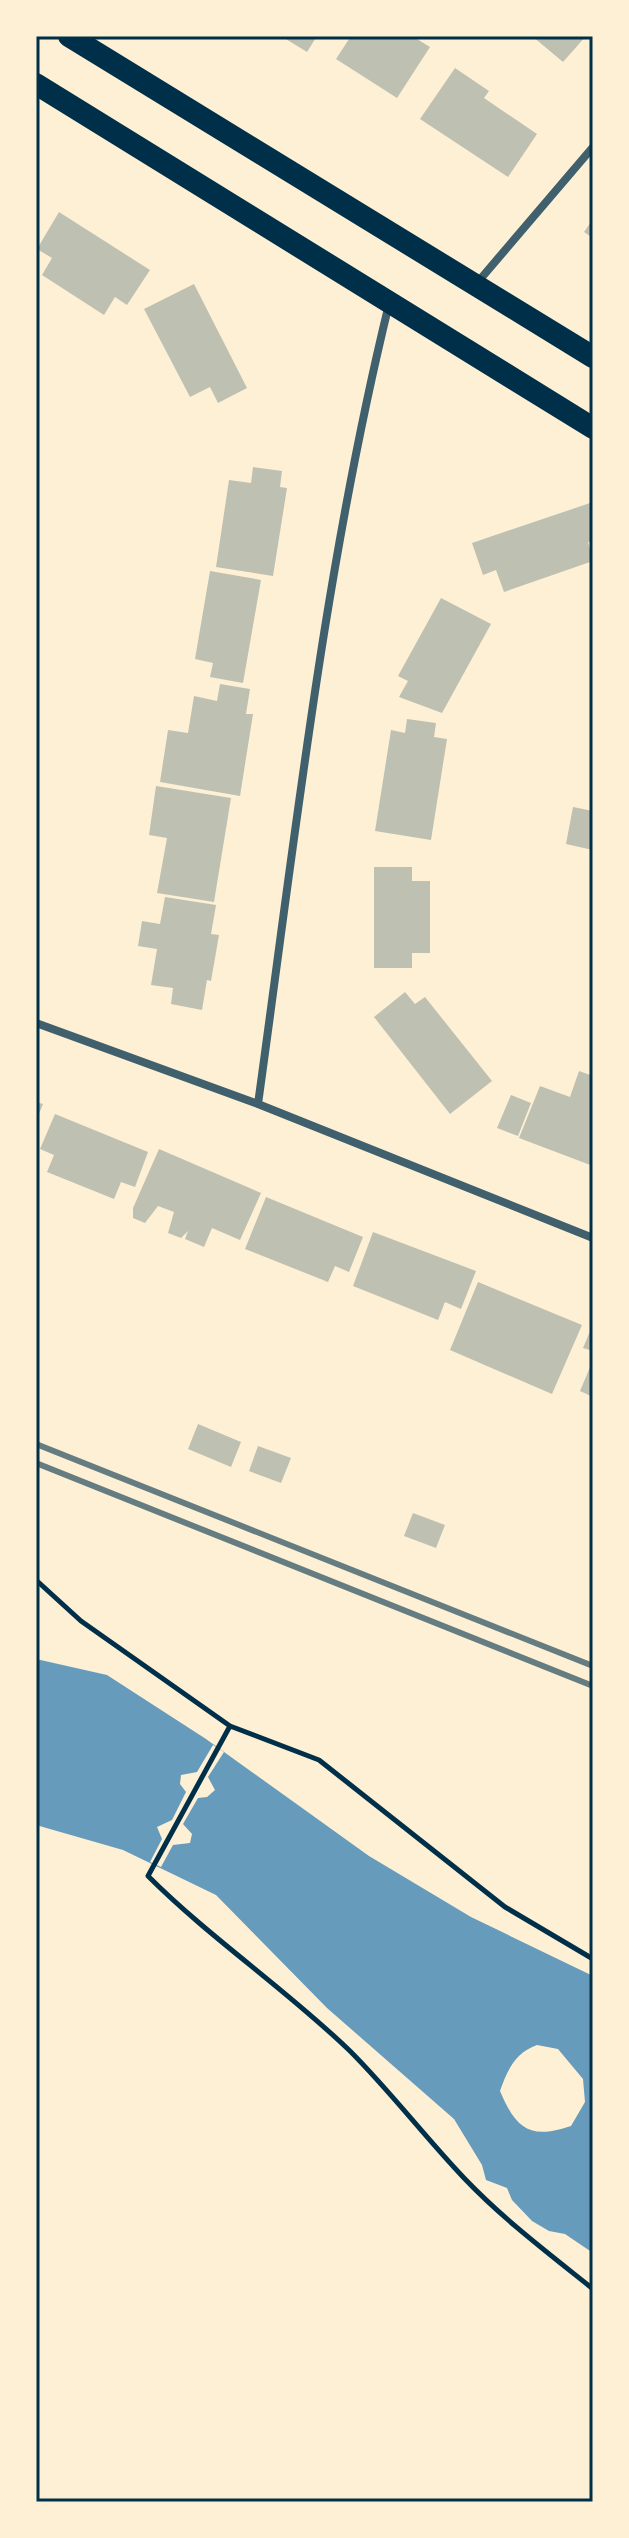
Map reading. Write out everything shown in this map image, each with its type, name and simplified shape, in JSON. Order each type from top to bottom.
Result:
[{"type":"highway","points":[[69,36],[593,357]]},
{"type":"highway","points":[[36,84],[593,428]]},
{"type":"street","points":[[476,285],[593,147]]},
{"type":"street","points":[[258,1104],[304,769],[355,446],[389,304]]},
{"type":"street","points":[[36,1023],[258,1104],[593,1238]]},
{"type":"path","points":[[36,1580],[81,1621],[230,1726],[319,1760],[505,1907],[593,1959]]},
{"type":"path","points":[[230,1726],[148,1876],[187,1915],[232,1948],[350,2051],[465,2179],[524,2234],[593,2289]]},
{"type":"water","points":[[36,1659],[107,1675],[206,1739],[369,1856],[471,1917],[593,1976],[593,2253],[565,2234],[549,2231],[532,2221],[512,2200],[507,2188],[486,2180],[482,2165],[454,2119],[327,2008],[216,1895],[123,1850],[36,1825]],"holes":[[[537,2045],[558,2049],[583,2079],[585,2102],[571,2126],[545,2132],[526,2128],[512,2114],[500,2091],[509,2069],[523,2052]]]},
{"type":"pier","points":[[213,1745],[224,1752],[208,1777],[215,1790],[207,1797],[198,1798],[183,1824],[192,1834],[190,1843],[173,1845],[161,1867],[150,1862],[162,1839],[157,1827],[172,1820],[186,1792],[180,1784],[181,1775],[197,1772]]},
{"type":"building","points":[[281,36],[317,36],[307,52]]},
{"type":"building","points":[[351,36],[412,36],[430,47],[397,98],[336,59]]},
{"type":"building","points":[[532,36],[586,36],[563,62]]},
{"type":"building","points":[[455,68],[489,91],[484,98],[537,134],[508,177],[420,119]]},
{"type":"building","points":[[59,212],[150,270],[127,305],[115,297],[104,315],[42,275],[52,258],[37,249]]},
{"type":"building","points":[[593,219],[593,238],[584,232]]},
{"type":"building","points":[[194,284],[247,388],[218,403],[210,387],[190,397],[144,309]]},
{"type":"building","points":[[253,467],[282,471],[280,487],[287,488],[273,576],[216,567],[229,480],[251,483]]},
{"type":"building","points":[[593,502],[593,541],[588,542],[593,561],[504,592],[496,570],[483,575],[472,543]]},
{"type":"building","points":[[210,571],[261,580],[243,683],[210,677],[213,663],[195,659]]},
{"type":"building","points":[[441,598],[491,624],[442,713],[399,697],[408,681],[398,676]]},
{"type":"building","points":[[220,684],[250,689],[246,714],[253,714],[240,796],[160,782],[168,730],[188,733],[194,696],[217,701]]},
{"type":"building","points":[[407,719],[436,723],[434,737],[447,739],[431,840],[375,831],[391,730],[405,733]]},
{"type":"building","points":[[156,786],[231,798],[214,902],[157,893],[167,838],[149,835]]},
{"type":"building","points":[[573,807],[593,811],[593,850],[566,844]]},
{"type":"building","points":[[374,867],[412,867],[412,881],[430,881],[430,953],[412,953],[412,968],[374,968]]},
{"type":"building","points":[[165,897],[216,905],[211,934],[219,935],[202,1010],[171,1004],[173,988],[151,985],[157,949],[138,946],[142,921],[160,924]]},
{"type":"building","points":[[405,992],[415,1004],[425,997],[492,1081],[450,1114],[374,1017]]},
{"type":"building","points":[[579,1071],[593,1076],[593,1166],[519,1138],[540,1086],[570,1097]]},
{"type":"building","points":[[511,1095],[531,1103],[518,1136],[497,1128]]},
{"type":"building","points":[[36,1102],[43,1104],[36,1121]]},
{"type":"building","points":[[55,1114],[148,1152],[135,1187],[121,1182],[114,1199],[47,1172],[54,1155],[40,1149]]},
{"type":"building","points":[[159,1149],[261,1193],[240,1240],[212,1228],[204,1247],[185,1239],[188,1231],[181,1238],[168,1233],[174,1212],[158,1206],[145,1223],[133,1218],[133,1208]]},
{"type":"building","points":[[266,1197],[363,1237],[349,1272],[335,1266],[328,1282],[245,1249]]},
{"type":"building","points":[[373,1232],[476,1271],[461,1309],[445,1302],[438,1320],[353,1286]]},
{"type":"building","points":[[478,1282],[582,1325],[552,1394],[450,1350]]},
{"type":"building","points":[[593,1324],[593,1351],[583,1348]]},
{"type":"building","points":[[593,1360],[593,1397],[580,1391]]},
{"type":"building","points":[[198,1424],[241,1442],[231,1467],[188,1449]]},
{"type":"building","points":[[258,1446],[291,1458],[281,1483],[249,1471]]},
{"type":"building","points":[[413,1513],[445,1525],[436,1548],[404,1536]]},
{"type":"railway","points":[[36,1444],[593,1666]]},
{"type":"railway","points":[[36,1463],[593,1686]]}]
